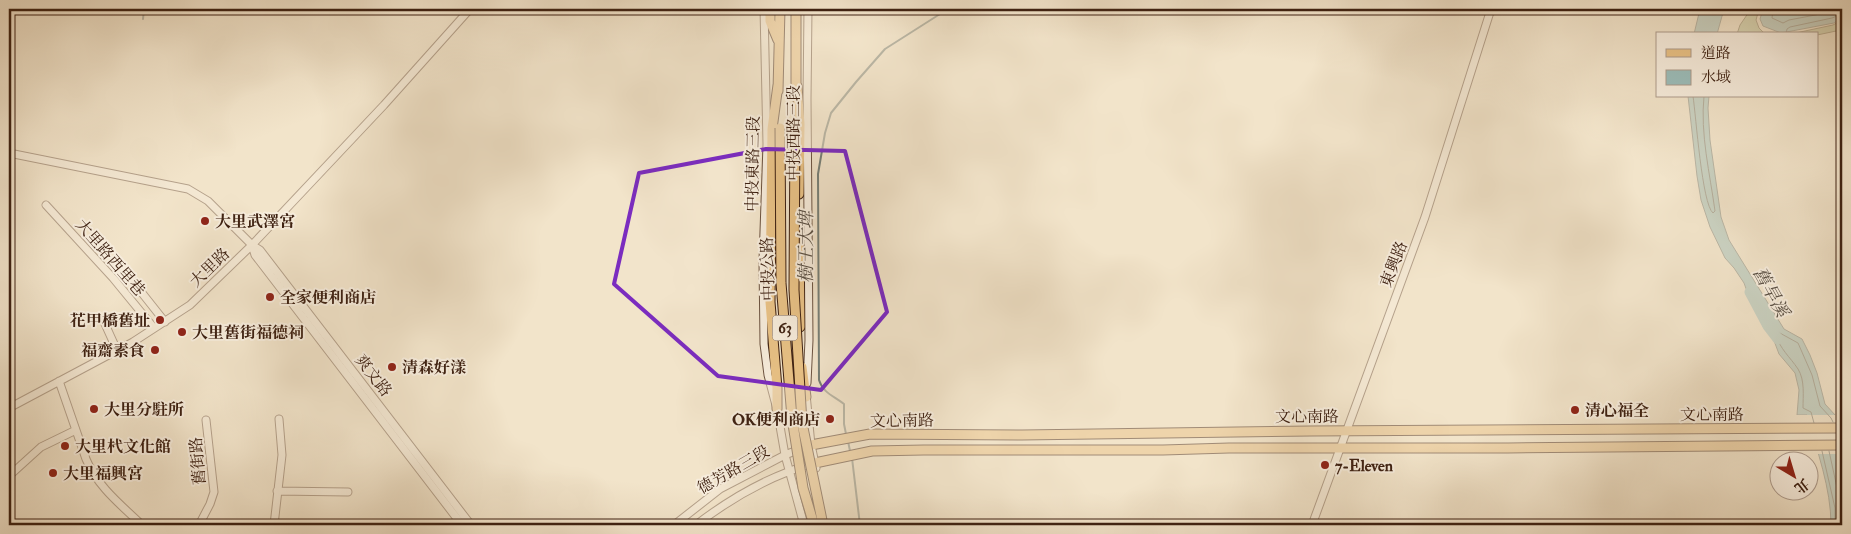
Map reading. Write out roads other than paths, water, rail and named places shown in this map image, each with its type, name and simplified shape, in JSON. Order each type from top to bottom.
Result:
[{"type":"main road","points":[[770,9],[770,21],[780,46]]},
{"type":"main road","name":"中投公路","points":[[780,9],[778,85],[782,293],[792,418],[803,488],[814,525]]},
{"type":"main road","name":"中投公路","points":[[797,9],[794,290],[802,423],[824,525]]},
{"type":"main road","points":[[777,409],[770,302],[772,129],[778,85]]},
{"type":"main road","points":[[797,86],[800,124],[798,237],[801,358],[806,397]]},
{"type":"main road","name":"文心南路","points":[[811,445],[870,434],[1022,435],[1842,428]]},
{"type":"main road","name":"文心南路","points":[[815,463],[872,450],[1842,445]]},
{"type":"street","name":"大里路","points":[[9,408],[113,352],[190,305],[252,245],[384,105],[470,9]]},
{"type":"street","name":"中投東路三段","points":[[764,9],[767,144],[763,261],[764,344],[768,375],[777,409],[785,455],[804,525]]},
{"type":"street","name":"中投西路三段","points":[[808,9],[809,340],[806,397],[811,445],[828,525]]},
{"type":"street","name":"東興路","points":[[1312,525],[1426,217],[1491,9]]},
{"type":"street","name":"爽文路","points":[[9,154],[188,188],[208,201],[266,257],[471,525]]},
{"type":"street","name":"大里路西里巷","points":[[46,205],[113,278],[154,328]]},
{"type":"street","name":"爽文路","points":[[252,245],[255,255],[462,525]]},
{"type":"street","points":[[123,269],[165,322]]},
{"type":"street","points":[[105,324],[114,346],[113,352]]},
{"type":"street","points":[[59,380],[88,463],[96,478],[142,525]]},
{"type":"street","points":[[274,525],[282,455],[279,418]]},
{"type":"street","name":"舊街路","points":[[199,525],[214,492],[206,420]]},
{"type":"street","points":[[9,476],[42,447],[76,430]]},
{"type":"street","name":"德芳路三段","points":[[674,525],[720,489],[785,455],[811,445]]},
{"type":"street","name":"德芳路三段","points":[[696,525],[740,495],[789,471],[815,463]]},
{"type":"street","points":[[277,490],[348,492]]},
{"type":"water","points":[[1700,9],[1724,9],[1718,32],[1694,32]]},
{"type":"water","points":[[1763,9],[1842,9],[1842,18],[1834,23],[1786,32],[1778,32],[1763,26],[1760,19]]},
{"type":"water","name":"舊旱溪","points":[[1688,98],[1709,98],[1710,140],[1721,217],[1729,240],[1784,329],[1802,339],[1817,373],[1825,404],[1836,416],[1842,444],[1842,525],[1831,525],[1826,483],[1807,415],[1797,415],[1799,390],[1795,373],[1779,354],[1764,314],[1748,294],[1744,283],[1725,258],[1710,227],[1701,200]]},
{"type":"waterway","points":[[143,19],[144,9]]},
{"type":"waterway","name":"樹王大埤","points":[[846,434],[844,404],[826,391],[819,380],[818,174],[825,133],[831,113],[885,49],[940,14],[944,9]]},
{"type":"waterway","name":"舊旱溪","points":[[1750,292],[1768,326],[1778,339]]},
{"type":"waterway","name":"樹王大埤","points":[[848,441],[850,451]]},
{"type":"waterway","name":"樹王大埤","points":[[852,458],[860,525]]},
{"type":"place","name":"大里武澤宮","points":[[205,221]]},
{"type":"place","name":"全家便利商店","points":[[270,297]]},
{"type":"place","name":"花甲橋舊址","points":[[160,320]]},
{"type":"place","name":"大里舊街福德祠","points":[[182,332]]},
{"type":"place","name":"福齋素食","points":[[155,350]]},
{"type":"place","name":"清森好漾","points":[[392,367]]},
{"type":"place","name":"大里分駐所","points":[[94,409]]},
{"type":"place","name":"清心福全","points":[[1575,410]]},
{"type":"place","name":"OK便利商店","points":[[830,419]]},
{"type":"place","name":"大里杙文化館","points":[[65,446]]},
{"type":"place","name":"7-Eleven","points":[[1325,465]]},
{"type":"place","name":"大里福興宮","points":[[53,473]]}]
